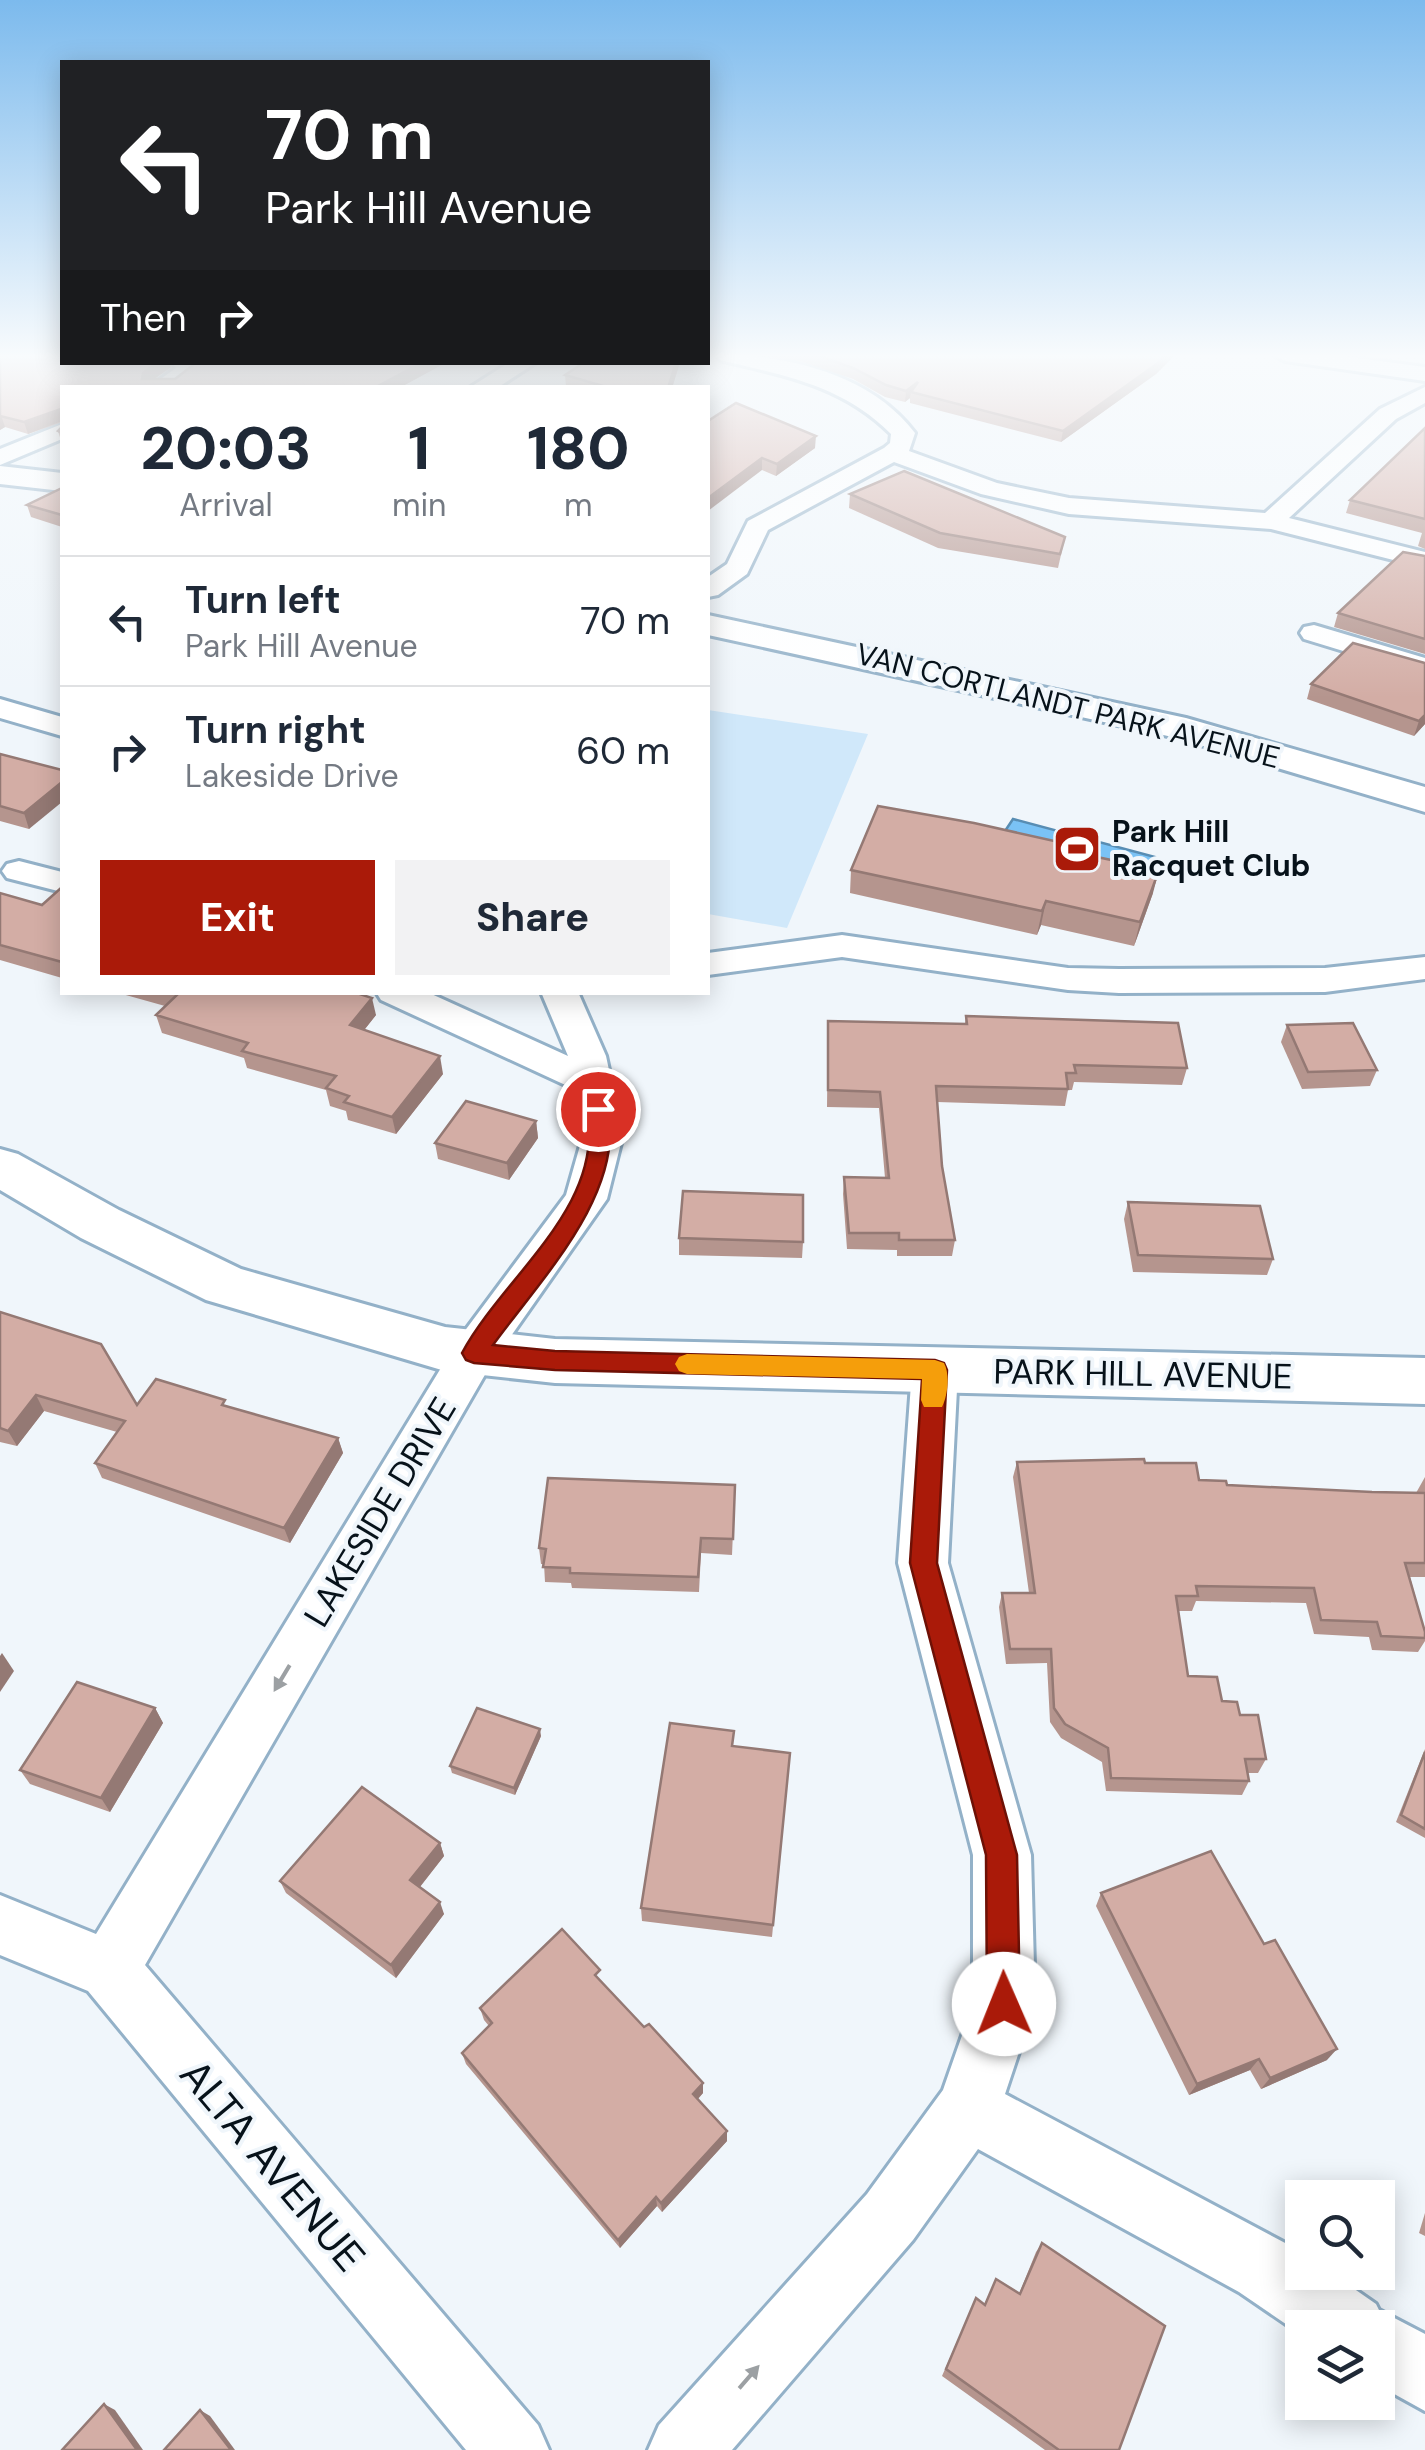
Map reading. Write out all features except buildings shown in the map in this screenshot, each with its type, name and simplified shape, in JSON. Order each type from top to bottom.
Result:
[{"type":"street","points":[[710,588],[738,568],[756,526],[862,469]]},
{"type":"street","points":[[936,469],[990,489],[1068,506],[1271,521],[1425,560]]},
{"type":"street","points":[[1271,521],[1327,469]]},
{"type":"street","points":[[0,475],[60,482]]},
{"type":"street","name":"VAN CORTLANDT PARK AVENUE","points":[[710,625],[1186,729],[1425,800]]},
{"type":"street","points":[[1314,633],[1425,667]]},
{"type":"street","points":[[0,708],[60,726]]},
{"type":"street","points":[[19,871],[60,881]]},
{"type":"street","points":[[710,964],[842,946],[1068,979],[1119,981],[1325,980],[1425,968]]},
{"type":"street","points":[[401,995],[592,1082]]},
{"type":"street","name":"LAKESIDE DRIVE","points":[[109,1970],[474,1353],[586,1199],[603,1136],[587,1056],[560,995]]},
{"type":"street","name":"PARK HILL AVENUE","points":[[0,1168],[100,1224],[225,1285],[445,1349],[555,1361],[1425,1381]]},
{"type":"street","points":[[684,2450],[890,2217],[968,2109],[1004,2004],[1002,1855],[923,1563],[935,1370]]},
{"type":"street","name":"ALTA AVENUE","points":[[0,1925],[109,1970],[513,2450]]},
{"type":"street","points":[[968,2109],[1263,2268],[1325,2310]]},
{"type":"street","points":[[1395,2356],[1425,2376]]},
{"type":"shaded area","points":[[710,710],[868,734],[787,928],[710,914]]},
{"type":"water","name":"Park Hill Racquet Club","points":[[1013,819],[1155,857],[1142,879],[999,840]]},
{"type":"slow traffic","points":[[687,1364],[935,1370],[933,1400]]},
{"type":"place","name":"Park Hill Racquet Club","points":[[1077,849]]},
{"type":"route","points":[[598,1109],[603,1136],[586,1199],[474,1353],[555,1361],[935,1370],[923,1563],[1002,1855],[1004,2004]]}]
